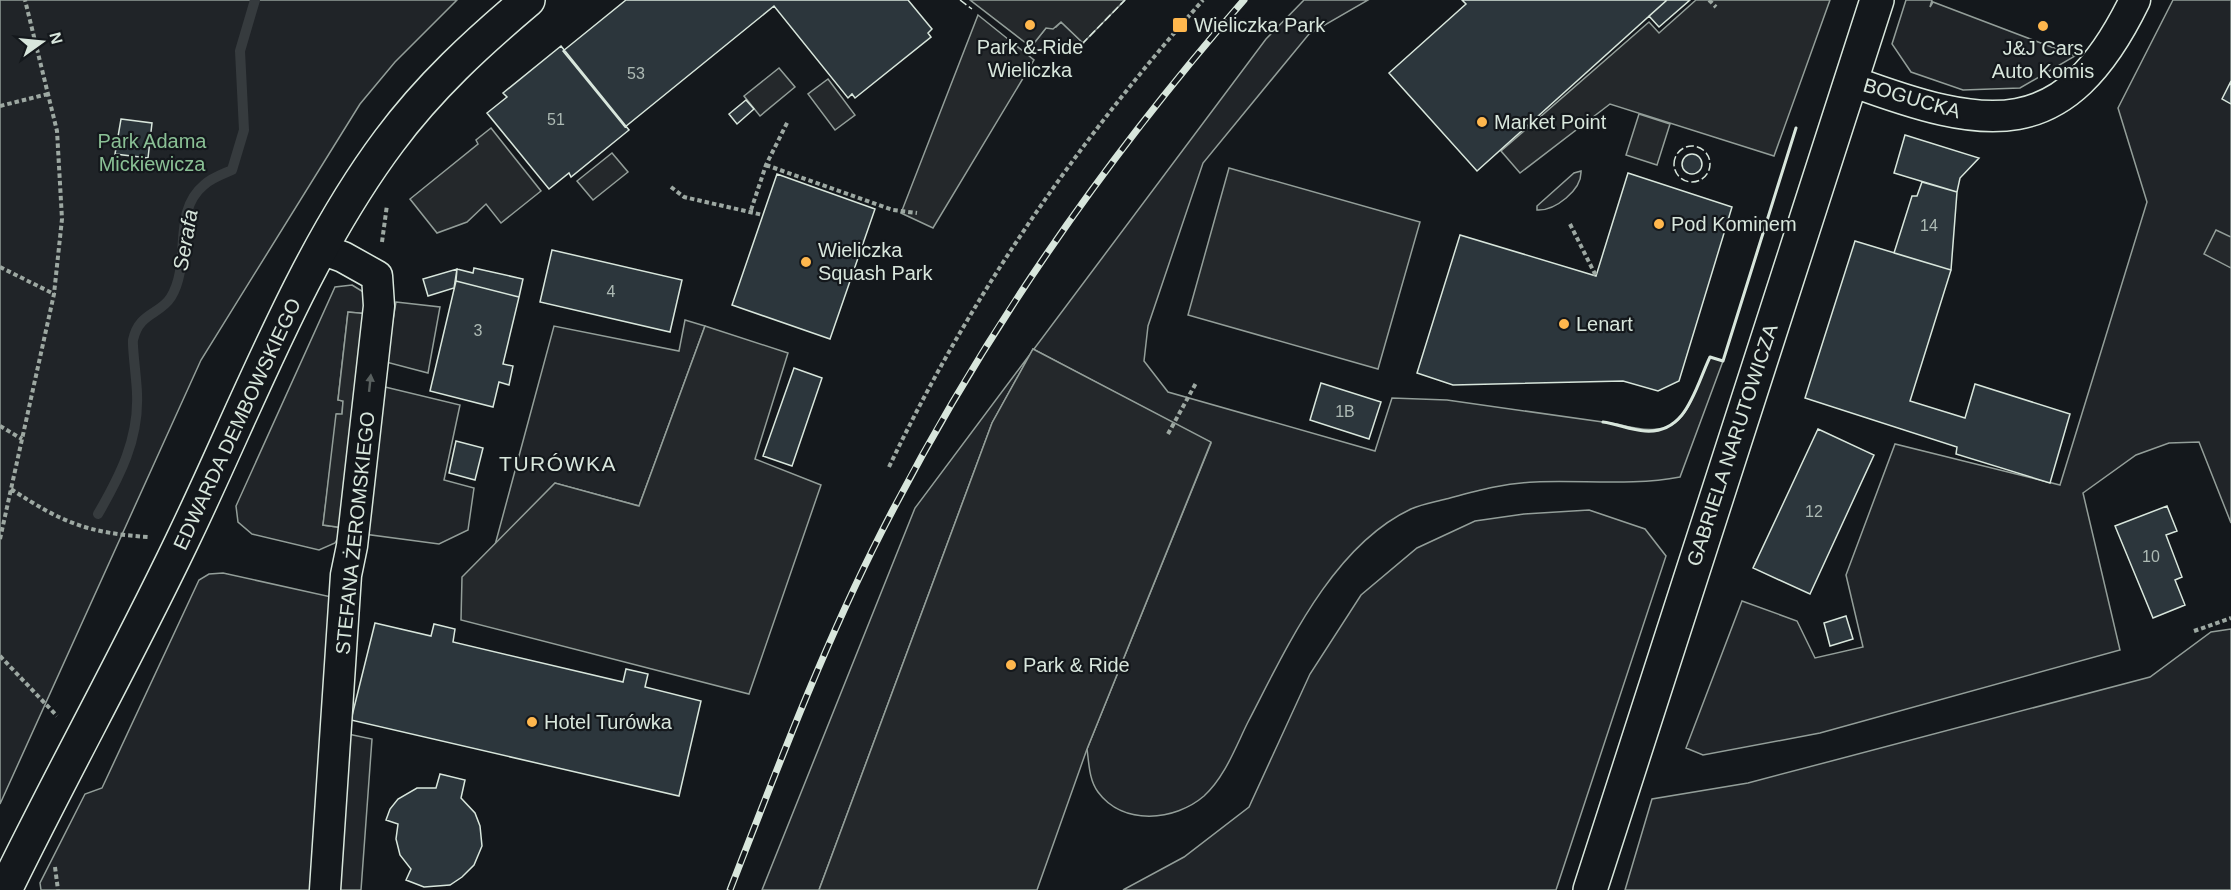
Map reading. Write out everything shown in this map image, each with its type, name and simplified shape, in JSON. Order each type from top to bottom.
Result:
[{"type":"street","name":"EDWARDA DEMBOWSKIEGO","points":[[5,890],[62,774],[174,559],[321,249],[354,193],[395,133],[468,50],[528,0]]},
{"type":"street","name":"GABRIELA NARUTOWICZA","points":[[1590,890],[1877,0]]},
{"type":"street","name":"BOGUCKA","points":[[1851,81],[1896,98],[1951,112],[2018,115],[2047,106],[2084,80],[2103,59],[2135,0]]},
{"type":"street","points":[[321,249],[343,257],[377,276]]},
{"type":"street","name":"STEFANA ŻEROMSKIEGO","points":[[325,890],[346,575],[352,546],[379,306],[377,276]]},
{"type":"path","points":[[0,539],[54,294],[62,219],[57,131],[25,0]]},
{"type":"path","points":[[889,467],[919,405],[966,319],[1046,195],[1121,95],[1203,0]]},
{"type":"path","points":[[1709,0],[1716,8]]},
{"type":"path","points":[[0,106],[48,94]]},
{"type":"path","points":[[751,210],[766,165],[788,121]]},
{"type":"path","points":[[766,165],[893,210],[918,213]]},
{"type":"path","points":[[671,187],[684,197],[764,214]]},
{"type":"path","points":[[377,276],[388,197]]},
{"type":"path","points":[[1570,225],[1596,276]]},
{"type":"path","points":[[0,267],[54,294]]},
{"type":"path","points":[[1168,434],[1196,383]]},
{"type":"path","points":[[0,426],[22,439]]},
{"type":"path","points":[[11,489],[65,522],[96,531],[155,538]]},
{"type":"path","points":[[2194,631],[2231,618]]},
{"type":"path","points":[[0,656],[60,719]]},
{"type":"green space","name":"Park Adama Mickiewicza","points":[[0,0],[457,0],[395,62],[360,104],[201,360],[0,804]]},
{"type":"green space","points":[[1304,0],[1368,0],[1309,34],[1203,163],[1148,326],[1144,361],[1168,392],[1375,451],[1392,398],[1447,400],[1640,429],[1658,429],[1671,425],[1688,407],[1710,357],[1723,361],[1680,477],[1626,482],[1535,482],[1501,486],[1411,509],[1383,526],[1335,573],[1314,602],[1278,663],[1218,780],[1204,796],[1179,811],[1150,816],[1135,815],[1121,810],[1109,803],[1098,792],[1091,777],[1087,749],[1211,443],[1034,349],[1266,39]]},
{"type":"green space","points":[[1906,0],[1932,0],[1930,7],[1933,2],[2075,56],[2020,88],[1963,90],[1911,72],[1892,44]]},
{"type":"green space","points":[[2173,0],[2231,0],[2231,523],[2199,442],[2169,443],[2136,455],[2083,493],[2120,650],[1820,733],[1703,755],[1686,748],[1742,601],[1797,621],[1815,658],[1863,647],[1846,575],[1895,444],[2060,485],[2147,202],[2118,108]]},
{"type":"green space","points":[[1061,22],[1083,43],[1027,52],[1046,28],[1056,27]]},
{"type":"green space","points":[[1581,171],[1577,185],[1566,198],[1552,207],[1537,210],[1537,206],[1574,173]]},
{"type":"green space","points":[[352,285],[365,293],[369,314],[348,312],[338,400],[343,401],[342,415],[337,414],[323,525],[344,528],[335,543],[319,550],[252,534],[238,522],[236,506],[335,287]]},
{"type":"green space","points":[[396,302],[440,307],[428,373],[386,362]]},
{"type":"green space","points":[[685,320],[705,326],[639,506],[555,483],[495,545],[554,326],[679,351]]},
{"type":"green space","points":[[1030,354],[992,423],[819,890],[762,890],[915,508]]},
{"type":"green space","points":[[381,386],[460,405],[444,480],[474,488],[468,530],[439,544],[364,534]]},
{"type":"green space","points":[[1589,510],[1645,529],[1666,556],[1556,890],[1123,890],[1184,857],[1249,807],[1310,674],[1361,595],[1417,548],[1475,521],[1524,514]]},
{"type":"green space","points":[[223,573],[336,598],[316,890],[41,890],[40,883],[85,794],[102,788],[199,580],[209,574]]},
{"type":"green space","points":[[2231,629],[2231,890],[1625,890],[1652,799],[1748,783],[2150,677],[2211,632]]},
{"type":"green space","points":[[348,734],[372,739],[361,890],[337,890]]},
{"type":"shaded area","name":"Park & Ride Wieliczka","points":[[970,0],[1125,0],[1083,43],[1061,22],[1053,29],[1046,28],[1031,47]]},
{"type":"shaded area","points":[[1696,0],[1830,0],[1774,156],[1610,104],[1520,173],[1501,151],[1649,22],[1659,33]]},
{"type":"shaded area","points":[[978,15],[1034,60],[933,228],[901,213]]},
{"type":"shaded area","points":[[779,68],[795,87],[760,116],[744,96]]},
{"type":"shaded area","points":[[828,79],[855,115],[835,130],[808,94]]},
{"type":"shaded area","points":[[1639,114],[1670,124],[1657,165],[1626,155]]},
{"type":"shaded area","points":[[491,128],[541,191],[501,223],[486,204],[467,222],[437,233],[410,199],[478,144],[476,140]]},
{"type":"shaded area","points":[[612,153],[628,172],[593,200],[577,181]]},
{"type":"shaded area","points":[[1229,168],[1420,222],[1378,369],[1188,315]]},
{"type":"shaded area","points":[[2216,230],[2231,237],[2231,268],[2204,254]]},
{"type":"shaded area","points":[[348,312],[369,314],[344,528],[323,525],[336,414],[342,414],[343,401],[338,400]]},
{"type":"shaded area","points":[[705,326],[788,353],[755,459],[821,485],[749,694],[461,620],[462,577],[555,483],[639,506]]},
{"type":"shaded area","name":"Park & Ride","points":[[1033,349],[1211,442],[1087,749],[1037,890],[819,890],[992,423]]},
{"type":"building","points":[[626,0],[908,0],[932,29],[928,33],[931,37],[855,98],[852,94],[848,98],[774,6],[625,127],[563,51]]},
{"type":"building","name":"Market Point","points":[[1462,0],[1667,0],[1477,171],[1389,73],[1466,4]]},
{"type":"building","points":[[1667,0],[1690,0],[1659,27],[1649,16]]},
{"type":"building","points":[[561,46],[629,130],[571,177],[569,173],[549,189],[487,113],[507,97],[503,93]]},
{"type":"building","points":[[2231,81],[2231,104],[2222,99]]},
{"type":"building","points":[[746,100],[754,109],[737,124],[729,114]]},
{"type":"building","points":[[121,119],[152,123],[148,158],[115,154]]},
{"type":"building","points":[[1905,135],[1979,158],[1960,178],[1957,192],[1894,173]]},
{"type":"building","points":[[1688,154],[1696,154],[1702,160],[1702,168],[1696,174],[1688,174],[1682,168],[1682,160]]},
{"type":"building","name":"Lenart","points":[[1628,173],[1732,207],[1679,381],[1658,391],[1623,381],[1453,385],[1417,373],[1460,235],[1596,276]]},
{"type":"building","points":[[777,174],[875,209],[830,339],[732,305]]},
{"type":"building","points":[[1922,182],[1957,192],[1951,270],[1894,253],[1912,196],[1917,196]]},
{"type":"building","points":[[1855,241],[1951,270],[1910,401],[1965,418],[1975,384],[2070,414],[2050,483],[1956,454],[1957,447],[1805,398]]},
{"type":"building","points":[[552,250],[682,280],[670,332],[540,302]]},
{"type":"building","points":[[474,268],[523,279],[519,297],[456,281],[457,269],[473,273]]},
{"type":"building","points":[[457,269],[454,288],[428,296],[423,279]]},
{"type":"building","points":[[456,281],[519,297],[503,364],[513,366],[509,385],[499,382],[493,407],[430,391]]},
{"type":"building","points":[[794,368],[822,378],[792,466],[763,456]]},
{"type":"building","points":[[1321,383],[1381,402],[1369,439],[1310,420]]},
{"type":"building","points":[[1818,429],[1874,455],[1810,594],[1753,568]]},
{"type":"building","points":[[456,441],[483,448],[475,480],[449,473]]},
{"type":"building","points":[[2167,506],[2177,531],[2166,535],[2182,577],[2175,580],[2185,605],[2153,618],[2115,526]]},
{"type":"building","points":[[1846,616],[1853,639],[1830,646],[1824,623]]},
{"type":"building","points":[[375,623],[431,636],[434,624],[455,629],[453,642],[623,682],[626,669],[648,674],[645,687],[701,701],[679,796],[351,720]]},
{"type":"building","points":[[440,774],[465,780],[461,798],[475,813],[480,826],[482,846],[474,865],[462,877],[450,885],[424,887],[406,880],[411,869],[400,855],[396,839],[398,824],[386,820],[390,809],[398,799],[417,788],[436,788]]},
{"type":"waterway","name":"Serafa","points":[[98,514],[121,471],[135,426],[137,394],[133,340],[136,331],[145,319],[166,303],[177,284],[185,223],[194,196],[210,180],[232,170],[244,130],[240,51],[255,0]]},
{"type":"railway","points":[[730,890],[802,709],[860,575],[920,460],[960,390],[1046,254],[1093,189],[1141,124],[1244,0]]},
{"type":"fence","points":[[960,0],[972,9]]},
{"type":"fence","points":[[1027,52],[1083,43],[1125,0]]},
{"type":"fence","points":[[1692,146],[1705,151],[1710,164],[1705,177],[1692,182],[1679,177],[1674,164],[1679,151],[1692,146]]},
{"type":"wall","points":[[1603,422],[1645,431],[1659,430],[1671,425],[1688,407],[1710,357],[1723,361],[1796,128]]},
{"type":"place","name":"Park & Ride Wieliczka","points":[[1030,25]]},
{"type":"place","name":"Wieliczka Park","points":[[1180,25]]},
{"type":"place","name":"J&J Cars Auto Komis","points":[[2043,26]]},
{"type":"place","name":"Market Point","points":[[1482,122]]},
{"type":"place","name":"Pod Kominem","points":[[1659,224]]},
{"type":"place","name":"Wieliczka Squash Park","points":[[806,262]]},
{"type":"place","name":"Lenart","points":[[1564,324]]},
{"type":"place","name":"Park & Ride","points":[[1011,665]]},
{"type":"place","name":"Hotel Turówka","points":[[532,722]]},
{"type":"district","name":"TURÓWKA","points":[[558,463]]}]
